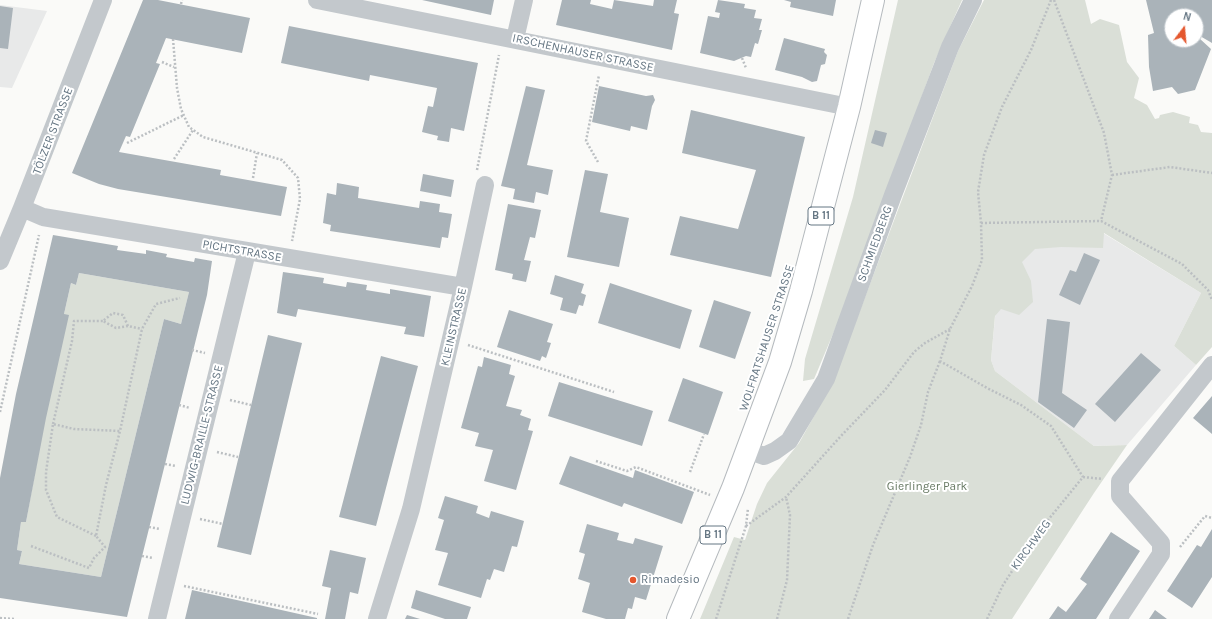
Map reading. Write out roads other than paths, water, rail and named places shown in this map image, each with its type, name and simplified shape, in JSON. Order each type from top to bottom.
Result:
[{"type":"main road","name":"WOLFRATSHAUSER STRASSE","points":[[678,619],[748,450],[780,362],[848,107],[873,0]]},
{"type":"street","name":"TÖLZER STRASSE","points":[[0,260],[7,226],[22,208],[103,0]]},
{"type":"street","name":"IRSCHENHAUSER STRASSE","points":[[317,0],[848,107]]},
{"type":"street","points":[[508,38],[524,0]]},
{"type":"street","name":"SCHMIEDBERG","points":[[748,450],[764,456],[790,441],[826,379],[893,195],[947,55],[973,0]]},
{"type":"street","name":"KLEINSTRASSE","points":[[377,619],[411,509],[463,287],[485,185]]},
{"type":"street","name":"PICHTSTRASSE","points":[[22,208],[43,216],[247,252],[463,287]]},
{"type":"street","name":"LUDWIG-BRAILLE-STRASSE","points":[[157,619],[247,252]]},
{"type":"street","points":[[1118,619],[1161,554],[1161,544],[1120,496],[1120,481],[1212,365]]},
{"type":"place","name":"Rimadesio","points":[[633,580]]},
{"type":"park label","name":"Gierlinger Park","points":[[927,487]]}]
